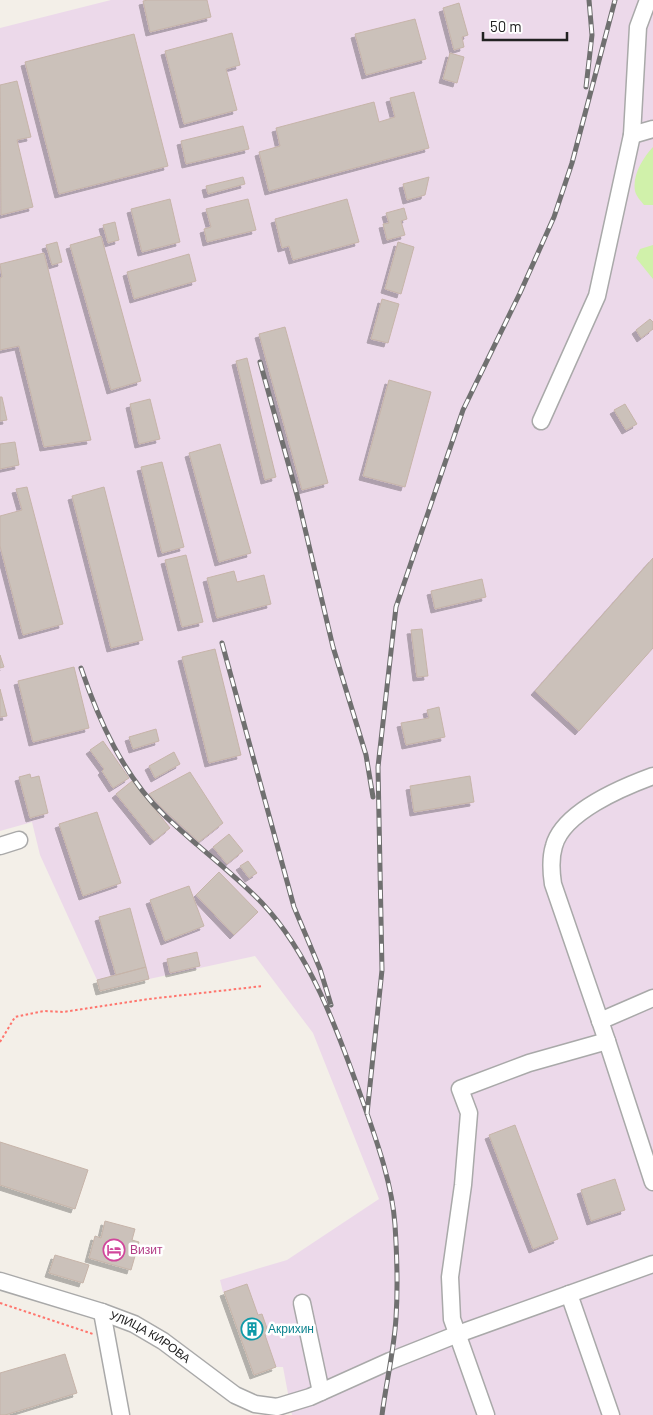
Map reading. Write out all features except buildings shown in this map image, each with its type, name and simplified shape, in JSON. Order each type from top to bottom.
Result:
[{"type":"street","points":[[541,421],[597,296],[632,135],[638,27],[648,0]]},
{"type":"street","points":[[632,135],[653,129]]},
{"type":"street","points":[[653,776],[599,800],[578,814],[561,831],[554,844],[550,866],[553,884],[653,1182]]},
{"type":"street","points":[[0,846],[19,840]]},
{"type":"street","points":[[600,1021],[653,998]]},
{"type":"street","points":[[486,1415],[452,1319],[450,1277],[463,1185],[469,1113],[460,1088],[529,1063],[607,1041]]},
{"type":"street","name":"УЛИЦА КИРОВА","points":[[0,1281],[102,1312],[134,1324],[149,1332],[246,1401],[278,1407],[321,1392],[390,1361],[458,1334],[653,1264]]},
{"type":"street","points":[[569,1294],[610,1415]]},
{"type":"street","points":[[302,1303],[321,1392]]},
{"type":"street","points":[[102,1312],[121,1415]]},
{"type":"path","points":[[0,1042],[15,1017],[44,1011],[63,1012],[149,999],[263,986]]},
{"type":"path","points":[[0,1303],[107,1338]]},
{"type":"shaded area","points":[[111,0],[653,0],[653,1415],[292,1415],[283,1367],[276,1367],[254,1375],[220,1280],[287,1260],[379,1199],[313,1033],[255,956],[100,991],[97,980],[40,855],[32,822],[0,831],[0,28]]},
{"type":"green space","points":[[653,147],[653,205],[644,205],[636,193],[635,179],[642,162]]},
{"type":"green space","points":[[653,245],[653,279],[636,258],[640,249]]},
{"type":"railway","points":[[586,87],[592,35],[589,0]]},
{"type":"railway","points":[[367,1114],[382,970],[378,767],[396,607],[463,410],[520,293],[554,217],[572,163],[615,0]]},
{"type":"railway","points":[[260,362],[297,495],[333,647],[366,755],[373,797]]},
{"type":"railway","points":[[222,643],[294,907],[320,969],[331,1005]]},
{"type":"railway","points":[[81,668],[104,727],[136,783],[164,815],[250,891],[280,924],[310,972],[334,1024],[378,1147],[391,1194],[395,1225],[397,1260],[396,1318],[394,1343],[382,1415]]},
{"type":"place","name":"Визит","points":[[114,1250]]},
{"type":"place","name":"Акрихин","points":[[252,1329]]}]
